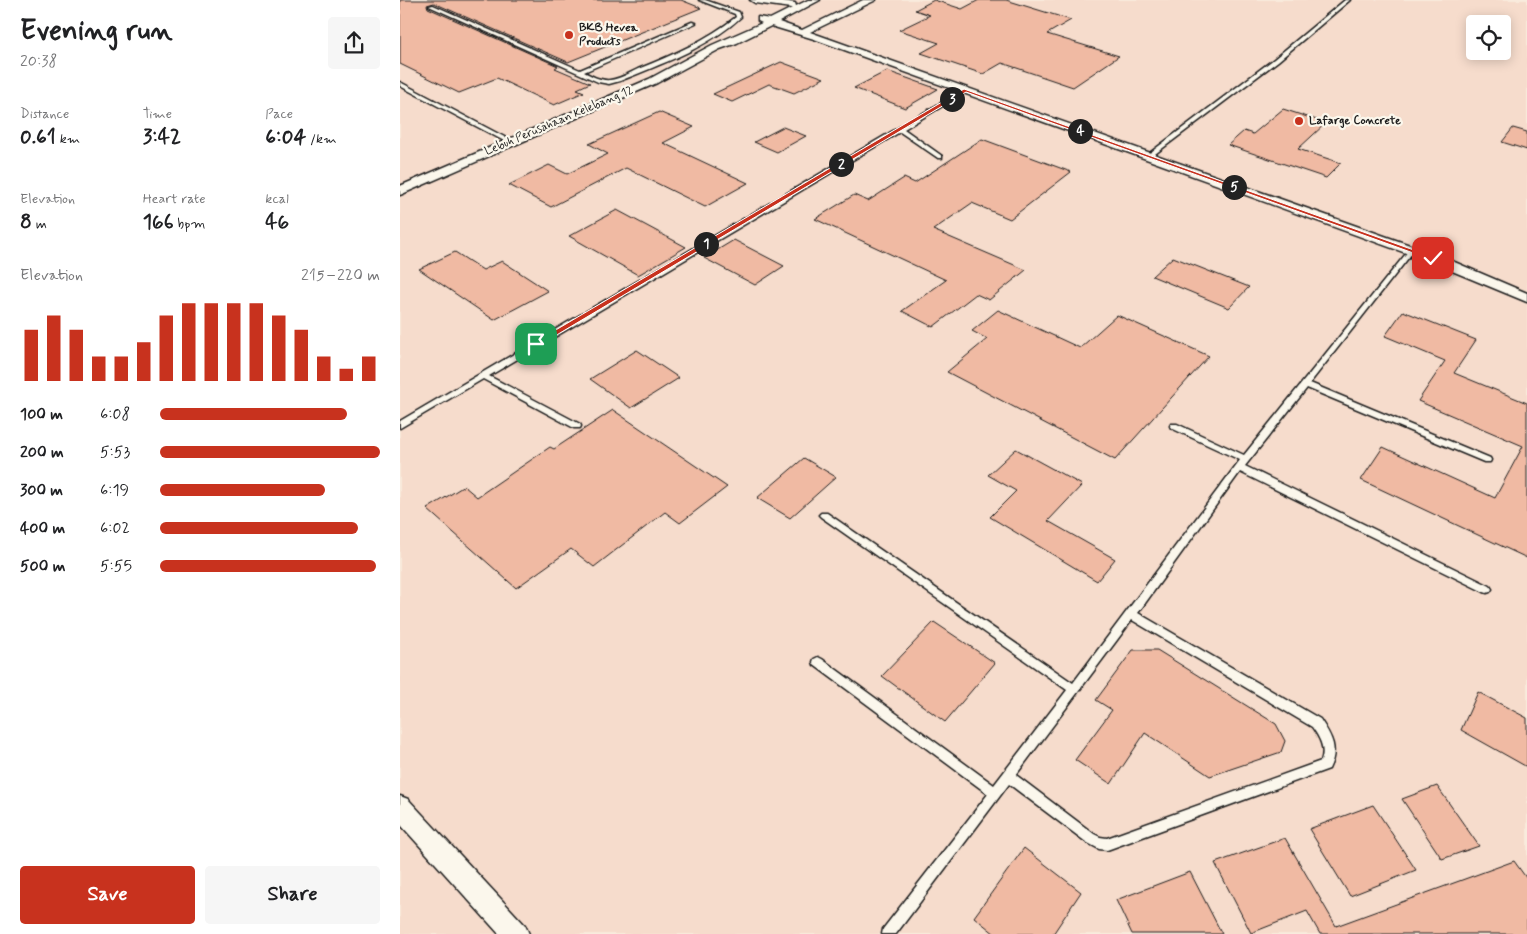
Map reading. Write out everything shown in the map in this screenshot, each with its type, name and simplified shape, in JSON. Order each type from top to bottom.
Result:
[{"type":"street","name":"Lebuh Perusahaan Kelebang 12","points":[[400,191],[653,81],[716,47],[733,41],[769,18],[803,0]]},
{"type":"street","name":"Lebuh Perusahaan Kelebang 12","points":[[769,18],[815,0]]},
{"type":"street","points":[[757,1],[769,18],[809,35],[871,0]]},
{"type":"street","points":[[757,1],[792,5]]},
{"type":"street","points":[[811,33],[1411,250],[1459,268],[1527,298]]},
{"type":"street","points":[[403,815],[516,934]]},
{"type":"lane","points":[[431,6],[604,82],[618,80],[678,53],[724,28],[739,17],[737,13],[701,0]]},
{"type":"lane","points":[[1149,156],[1276,60],[1348,0]]},
{"type":"lane","points":[[580,72],[694,23]]},
{"type":"lane","points":[[400,84],[510,142]]},
{"type":"lane","points":[[400,424],[966,90]]},
{"type":"lane","points":[[900,129],[940,157]]},
{"type":"lane","points":[[888,934],[1009,777],[1242,463],[1411,250]]},
{"type":"lane","points":[[483,376],[577,426]]},
{"type":"lane","points":[[1305,384],[1487,460]]},
{"type":"lane","points":[[1174,426],[1487,589]]},
{"type":"lane","points":[[824,515],[1073,689]]},
{"type":"lane","points":[[1009,777],[1090,838],[1099,843],[1107,844],[1325,765],[1330,758],[1330,750],[1316,723],[1131,614]]},
{"type":"lane","points":[[818,662],[996,793]]},
{"type":"shaded area","points":[[400,0],[1527,0],[1527,934],[400,934]]},
{"type":"building","points":[[400,0],[681,0],[701,8],[568,62],[434,3],[427,5],[428,8],[558,66],[555,68],[590,83],[577,89],[584,92],[554,105],[497,78],[459,93],[400,64]]},
{"type":"building","points":[[934,0],[962,9],[979,0],[1006,0],[1071,20],[1047,34],[1119,56],[1073,87],[1002,63],[983,74],[921,53],[939,43],[899,30],[930,15],[915,10]]},
{"type":"building","points":[[781,62],[824,78],[794,93],[769,84],[732,102],[713,94]]},
{"type":"building","points":[[887,71],[938,89],[905,108],[854,88]]},
{"type":"building","points":[[1283,109],[1326,123],[1298,149],[1341,163],[1326,178],[1228,145],[1244,131],[1253,134]]},
{"type":"building","points":[[659,112],[694,127],[663,143],[748,183],[705,207],[626,168],[551,207],[509,185],[549,165],[567,174],[608,154],[589,144]]},
{"type":"building","points":[[783,127],[806,136],[777,152],[754,142]]},
{"type":"building","points":[[1513,128],[1527,132],[1527,150],[1502,142]]},
{"type":"building","points":[[982,139],[1071,172],[1010,219],[972,203],[933,230],[1026,270],[989,300],[976,294],[933,327],[902,311],[946,280],[815,219],[854,195],[868,201],[904,178],[915,183]]},
{"type":"building","points":[[617,210],[686,247],[638,275],[569,236]]},
{"type":"building","points":[[734,240],[784,266],[755,285],[704,258]]},
{"type":"building","points":[[455,252],[483,270],[502,261],[548,291],[494,320],[419,269]]},
{"type":"building","points":[[1173,257],[1249,287],[1229,308],[1152,276]]},
{"type":"building","points":[[998,310],[1080,348],[1117,315],[1209,356],[1115,460],[947,372],[987,339],[972,331]]},
{"type":"building","points":[[1403,311],[1476,340],[1454,373],[1527,403],[1527,558],[1361,480],[1383,447],[1495,498],[1523,446],[1418,401],[1445,361],[1385,336]]},
{"type":"building","points":[[637,350],[679,378],[631,408],[590,379]]},
{"type":"building","points":[[613,410],[727,487],[680,523],[665,512],[594,567],[571,549],[516,588],[427,509],[464,486],[477,497],[550,447],[554,449]]},
{"type":"building","points":[[1016,449],[1082,485],[1048,521],[1115,559],[1097,581],[990,517],[1016,491],[988,475]]},
{"type":"building","points":[[804,458],[836,477],[790,518],[757,498]]},
{"type":"building","points":[[934,622],[995,663],[945,722],[882,676]]},
{"type":"building","points":[[1133,650],[1157,650],[1276,724],[1285,741],[1281,752],[1210,776],[1145,733],[1111,784],[1075,760],[1112,710],[1096,700]]},
{"type":"building","points":[[1478,692],[1527,718],[1527,767],[1461,730]]},
{"type":"building","points":[[1437,786],[1479,846],[1442,859],[1402,799]]},
{"type":"building","points":[[1373,805],[1416,870],[1350,896],[1309,829]]},
{"type":"building","points":[[1285,838],[1336,926],[1514,861],[1527,879],[1527,934],[1320,934],[1307,911],[1251,933],[1215,863]]},
{"type":"building","points":[[1024,848],[1081,892],[1053,934],[995,934],[974,917]]},
{"type":"building","points":[[1190,872],[1222,934],[1132,934],[1116,900]]},
{"type":"place","name":"BKB Hevea Products","points":[[569,35]]},
{"type":"place","name":"Lafarge Concrete","points":[[1299,121]]},
{"type":"route","points":[[536,344],[966,90],[1433,258]]}]
